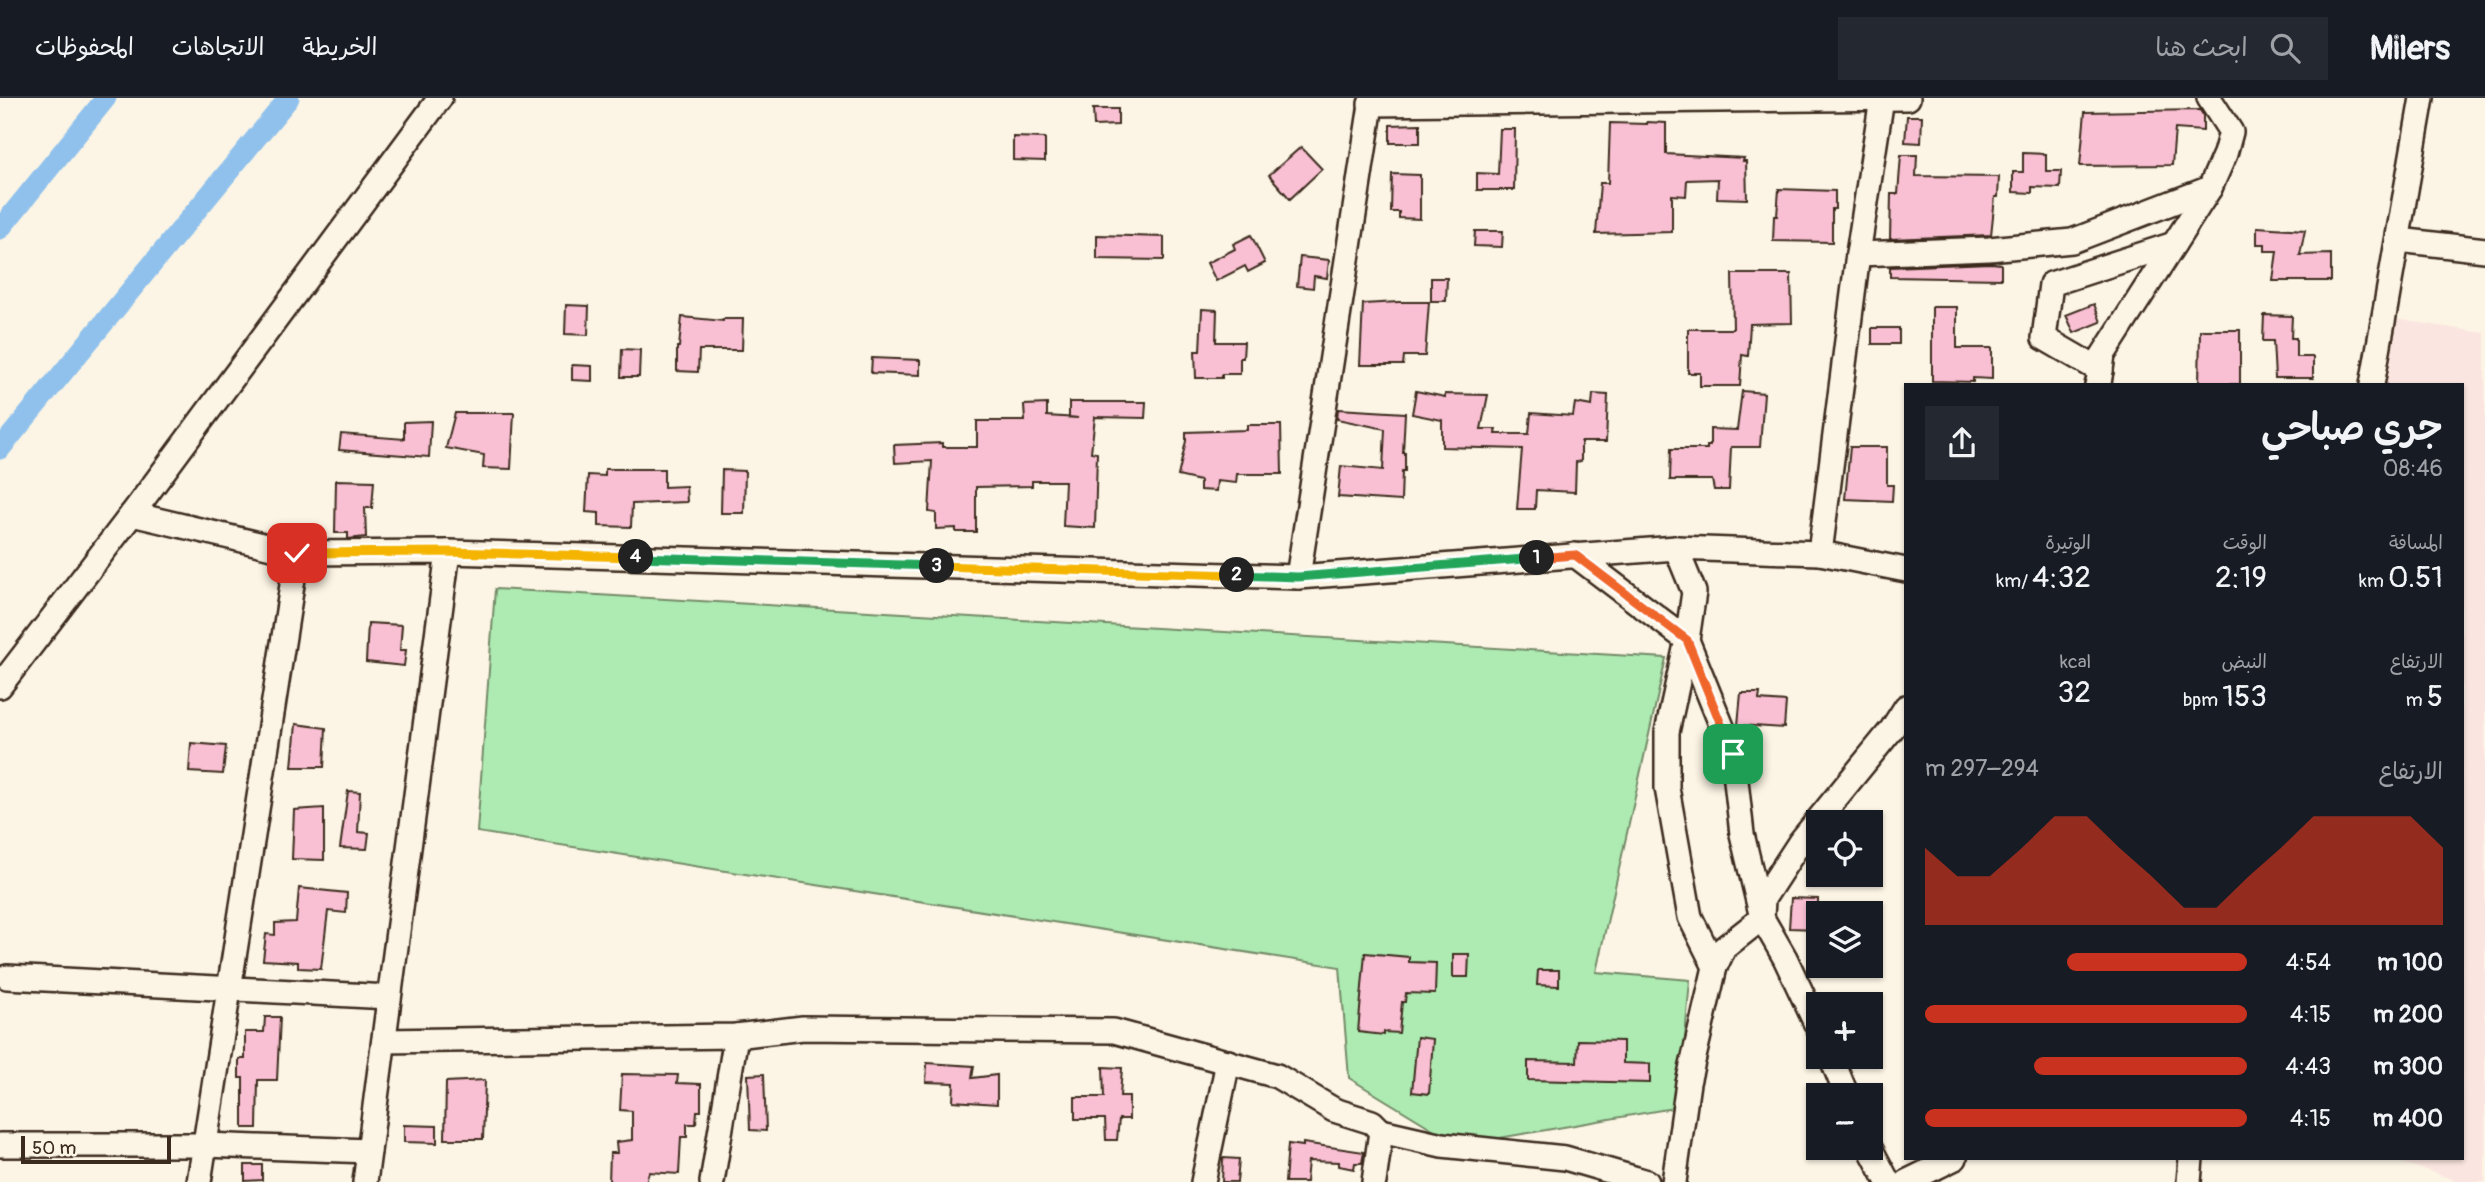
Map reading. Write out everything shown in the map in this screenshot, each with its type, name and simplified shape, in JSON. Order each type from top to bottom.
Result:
[{"type":"street","points":[[0,686],[132,514],[440,98]]},
{"type":"street","points":[[1820,553],[1858,254],[1882,98]]},
{"type":"street","points":[[1298,577],[1371,101],[1908,98]]},
{"type":"street","points":[[2174,244],[2051,284],[2044,338],[2099,380],[2103,355],[2210,188],[2225,154],[2231,132],[2209,98]]},
{"type":"street","points":[[2372,383],[2422,98]]},
{"type":"street","points":[[1858,254],[1989,249],[2072,241],[2210,188]]},
{"type":"street","points":[[2399,240],[2485,250]]},
{"type":"street","points":[[132,514],[297,553],[448,552],[1298,577],[1676,548],[1820,553],[1904,570]]},
{"type":"street","points":[[1676,548],[1694,592],[1687,640],[1667,733],[1667,788],[1690,917],[1715,967]]},
{"type":"street","points":[[365,1182],[448,552]]},
{"type":"street","points":[[199,1182],[297,553]]},
{"type":"street","points":[[1575,555],[1687,640],[1733,754],[1742,834],[1762,918],[1806,1003]]},
{"type":"street","points":[[1674,1182],[1688,1083],[1715,967],[1724,948],[1762,918],[1763,899],[1800,842],[1904,711]]},
{"type":"street","points":[[7,977],[390,998]]},
{"type":"street","points":[[384,1041],[736,1036],[803,1028],[1114,1031],[1277,1076],[1334,1110],[1373,1122],[1381,1131],[1442,1145],[1565,1158],[1647,1182]]},
{"type":"street","points":[[712,1182],[736,1036]]},
{"type":"street","points":[[1203,1182],[1228,1062]]},
{"type":"street","points":[[1374,1182],[1381,1131]]},
{"type":"street","points":[[0,1145],[205,1145],[369,1151]]},
{"type":"street","points":[[1876,1160],[1888,1182]]},
{"type":"street","points":[[1906,1182],[1951,1160]]},
{"type":"street","points":[[2189,1182],[2191,1160]]},
{"type":"shaded area","points":[[2388,318],[2485,333],[2485,1182],[2461,1182],[2395,1160],[2464,1160],[2464,383],[2376,383]]},
{"type":"green space","points":[[495,589],[1666,658],[1596,972],[1690,980],[1679,1107],[1459,1145],[1349,1078],[1340,967],[477,832]]},
{"type":"building","points":[[1093,109],[1118,109],[1118,125],[1094,126]]},
{"type":"building","points":[[2200,110],[2203,115],[2203,131],[2175,129],[2172,165],[2080,166],[2085,112]]},
{"type":"building","points":[[1907,116],[1922,116],[1921,143],[1905,142]]},
{"type":"building","points":[[1610,123],[1666,123],[1666,154],[1744,158],[1747,199],[1717,198],[1718,179],[1687,180],[1686,196],[1672,195],[1672,232],[1596,234],[1600,183],[1608,183]]},
{"type":"building","points":[[1420,124],[1420,143],[1390,143],[1390,125]]},
{"type":"building","points":[[1500,129],[1515,129],[1514,190],[1477,190],[1477,173],[1498,174]]},
{"type":"building","points":[[1013,137],[1045,138],[1045,161],[1013,160]]},
{"type":"building","points":[[1301,147],[1322,169],[1290,199],[1269,175]]},
{"type":"building","points":[[2023,153],[2046,154],[2046,171],[2061,171],[2060,188],[2032,187],[2032,193],[2013,192],[2013,172],[2023,172]]},
{"type":"building","points":[[1901,155],[1917,155],[1916,176],[1999,177],[1991,235],[1890,239],[1891,194],[1898,194]]},
{"type":"building","points":[[1392,174],[1420,175],[1420,219],[1399,218],[1399,212],[1391,212]]},
{"type":"building","points":[[1779,189],[1835,191],[1832,242],[1773,241]]},
{"type":"building","points":[[2257,227],[2305,230],[2300,255],[2331,254],[2331,281],[2273,281],[2277,251],[2265,251],[2265,244],[2257,244]]},
{"type":"building","points":[[1475,231],[1503,231],[1502,247],[1474,246]]},
{"type":"building","points":[[1097,235],[1164,237],[1164,260],[1097,259]]},
{"type":"building","points":[[1251,235],[1265,263],[1248,272],[1245,266],[1216,281],[1207,263],[1235,249],[1233,244]]},
{"type":"building","points":[[1300,257],[1329,260],[1327,278],[1314,276],[1313,288],[1297,286]]},
{"type":"building","points":[[2001,264],[2001,279],[1890,277],[1890,267]]},
{"type":"building","points":[[1732,274],[1791,274],[1792,323],[1750,324],[1748,356],[1742,355],[1740,386],[1700,386],[1700,373],[1688,373],[1688,329],[1733,329]]},
{"type":"building","points":[[1431,278],[1447,278],[1446,301],[1431,301]]},
{"type":"building","points":[[1429,302],[1425,356],[1404,356],[1403,365],[1360,365],[1363,304]]},
{"type":"building","points":[[2094,304],[2101,322],[2074,333],[2066,315]]},
{"type":"building","points":[[566,305],[589,306],[588,335],[565,334]]},
{"type":"building","points":[[1932,307],[1957,307],[1957,348],[1992,348],[1992,379],[1973,378],[1973,382],[1932,381]]},
{"type":"building","points":[[1202,309],[1217,310],[1216,342],[1244,342],[1240,374],[1222,374],[1222,378],[1196,378],[1195,351],[1200,351]]},
{"type":"building","points":[[2264,315],[2292,316],[2291,338],[2296,338],[2296,357],[2313,357],[2313,378],[2275,378],[2273,341],[2263,341]]},
{"type":"building","points":[[682,317],[723,321],[743,319],[742,350],[699,350],[698,372],[677,371],[677,347]]},
{"type":"building","points":[[1872,328],[1899,328],[1899,344],[1872,344]]},
{"type":"building","points":[[2200,330],[2240,330],[2240,383],[2199,383]]},
{"type":"building","points":[[622,349],[640,350],[639,377],[621,377]]},
{"type":"building","points":[[872,358],[920,360],[920,375],[871,373]]},
{"type":"building","points":[[572,365],[592,366],[592,381],[572,380]]},
{"type":"building","points":[[1416,391],[1445,397],[1445,394],[1488,395],[1481,429],[1496,429],[1495,434],[1529,434],[1531,413],[1573,416],[1575,403],[1592,406],[1593,394],[1608,395],[1606,442],[1581,442],[1581,461],[1576,462],[1575,492],[1536,490],[1535,509],[1517,509],[1522,449],[1442,447],[1442,420],[1412,414]]},
{"type":"building","points":[[1742,391],[1764,393],[1760,447],[1731,447],[1729,490],[1714,490],[1712,480],[1670,480],[1671,449],[1707,449],[1707,446],[1710,446],[1710,429],[1737,430]]},
{"type":"building","points":[[1069,402],[1146,402],[1145,418],[1095,417],[1091,452],[1097,453],[1095,528],[1063,526],[1065,481],[1032,481],[1032,486],[976,487],[976,532],[956,532],[956,528],[936,529],[936,513],[929,512],[932,461],[895,463],[894,445],[942,443],[942,447],[977,447],[977,421],[1025,421],[1024,405],[1047,404],[1047,416],[1078,418],[1069,417]]},
{"type":"building","points":[[1338,409],[1405,413],[1405,471],[1402,471],[1401,501],[1338,497],[1341,466],[1383,470],[1385,429],[1337,419]]},
{"type":"building","points":[[455,413],[514,413],[511,469],[483,468],[484,455],[446,448]]},
{"type":"building","points":[[431,421],[429,457],[339,450],[341,434],[404,439],[404,422]]},
{"type":"building","points":[[1247,425],[1281,425],[1282,474],[1237,474],[1236,483],[1217,481],[1216,491],[1200,490],[1200,481],[1178,476],[1186,432],[1247,430]]},
{"type":"building","points":[[1850,447],[1887,447],[1887,485],[1893,485],[1892,501],[1845,499]]},
{"type":"building","points":[[605,469],[664,469],[664,487],[686,486],[687,502],[632,504],[631,527],[599,526],[599,513],[586,512],[588,475],[605,476]]},
{"type":"building","points":[[722,470],[745,471],[744,513],[721,513]]},
{"type":"building","points":[[336,480],[374,481],[372,508],[365,508],[366,537],[348,539],[348,533],[335,533]]},
{"type":"building","points":[[368,623],[402,625],[400,650],[406,650],[404,666],[366,662]]},
{"type":"building","points":[[1741,693],[1760,693],[1759,700],[1786,702],[1784,728],[1738,725]]},
{"type":"building","points":[[296,724],[326,728],[324,767],[292,767]]},
{"type":"building","points":[[191,743],[226,746],[223,774],[189,772]]},
{"type":"building","points":[[348,791],[360,792],[358,832],[369,833],[367,849],[340,848]]},
{"type":"building","points":[[324,808],[324,860],[292,859],[294,810]]},
{"type":"building","points":[[299,888],[347,893],[346,913],[328,911],[321,969],[298,968],[298,962],[263,960],[266,934],[275,935],[275,923],[296,922]]},
{"type":"building","points":[[1791,898],[1818,899],[1806,901],[1806,929],[1789,928]]},
{"type":"building","points":[[1365,953],[1409,957],[1409,962],[1436,963],[1435,994],[1406,993],[1405,1002],[1402,1002],[1399,1033],[1384,1032],[1384,1035],[1358,1032]]},
{"type":"building","points":[[1453,954],[1469,954],[1468,977],[1453,977]]},
{"type":"building","points":[[1538,970],[1559,970],[1559,986],[1537,985]]},
{"type":"building","points":[[265,1017],[280,1017],[277,1080],[258,1080],[257,1128],[243,1128],[243,1078],[239,1078],[239,1059],[245,1059],[245,1032],[264,1032]]},
{"type":"building","points":[[1417,1037],[1433,1039],[1429,1094],[1412,1092]]},
{"type":"building","points":[[1578,1040],[1623,1041],[1623,1063],[1650,1064],[1650,1083],[1528,1080],[1528,1061],[1577,1062]]},
{"type":"building","points":[[927,1063],[974,1066],[972,1078],[997,1075],[997,1104],[953,1101],[954,1083],[926,1082]]},
{"type":"building","points":[[1103,1067],[1122,1068],[1120,1096],[1129,1096],[1129,1119],[1119,1119],[1117,1140],[1106,1140],[1105,1119],[1075,1119],[1075,1097],[1104,1097]]},
{"type":"building","points":[[622,1074],[678,1075],[677,1083],[701,1084],[701,1111],[697,1111],[696,1124],[687,1124],[687,1137],[681,1137],[679,1174],[649,1172],[646,1182],[609,1182],[610,1153],[617,1153],[616,1142],[632,1140],[632,1111],[620,1110]]},
{"type":"building","points":[[764,1074],[766,1131],[750,1130],[748,1075]]},
{"type":"building","points":[[485,1080],[483,1139],[445,1139],[446,1082]]},
{"type":"building","points":[[404,1125],[437,1126],[437,1143],[404,1142]]},
{"type":"building","points":[[1303,1143],[1364,1152],[1362,1163],[1355,1163],[1354,1169],[1339,1166],[1339,1162],[1308,1161],[1306,1182],[1285,1182],[1288,1144],[1303,1146]]},
{"type":"building","points":[[1223,1158],[1239,1159],[1237,1182],[1222,1182]]},
{"type":"building","points":[[245,1165],[262,1165],[262,1180],[245,1181]]},
{"type":"waterway","points":[[0,229],[106,98]]},
{"type":"waterway","points":[[0,449],[289,98]]},
{"type":"route","points":[[297,553],[448,552],[1298,577],[1575,555],[1687,640],[1733,754]]}]
